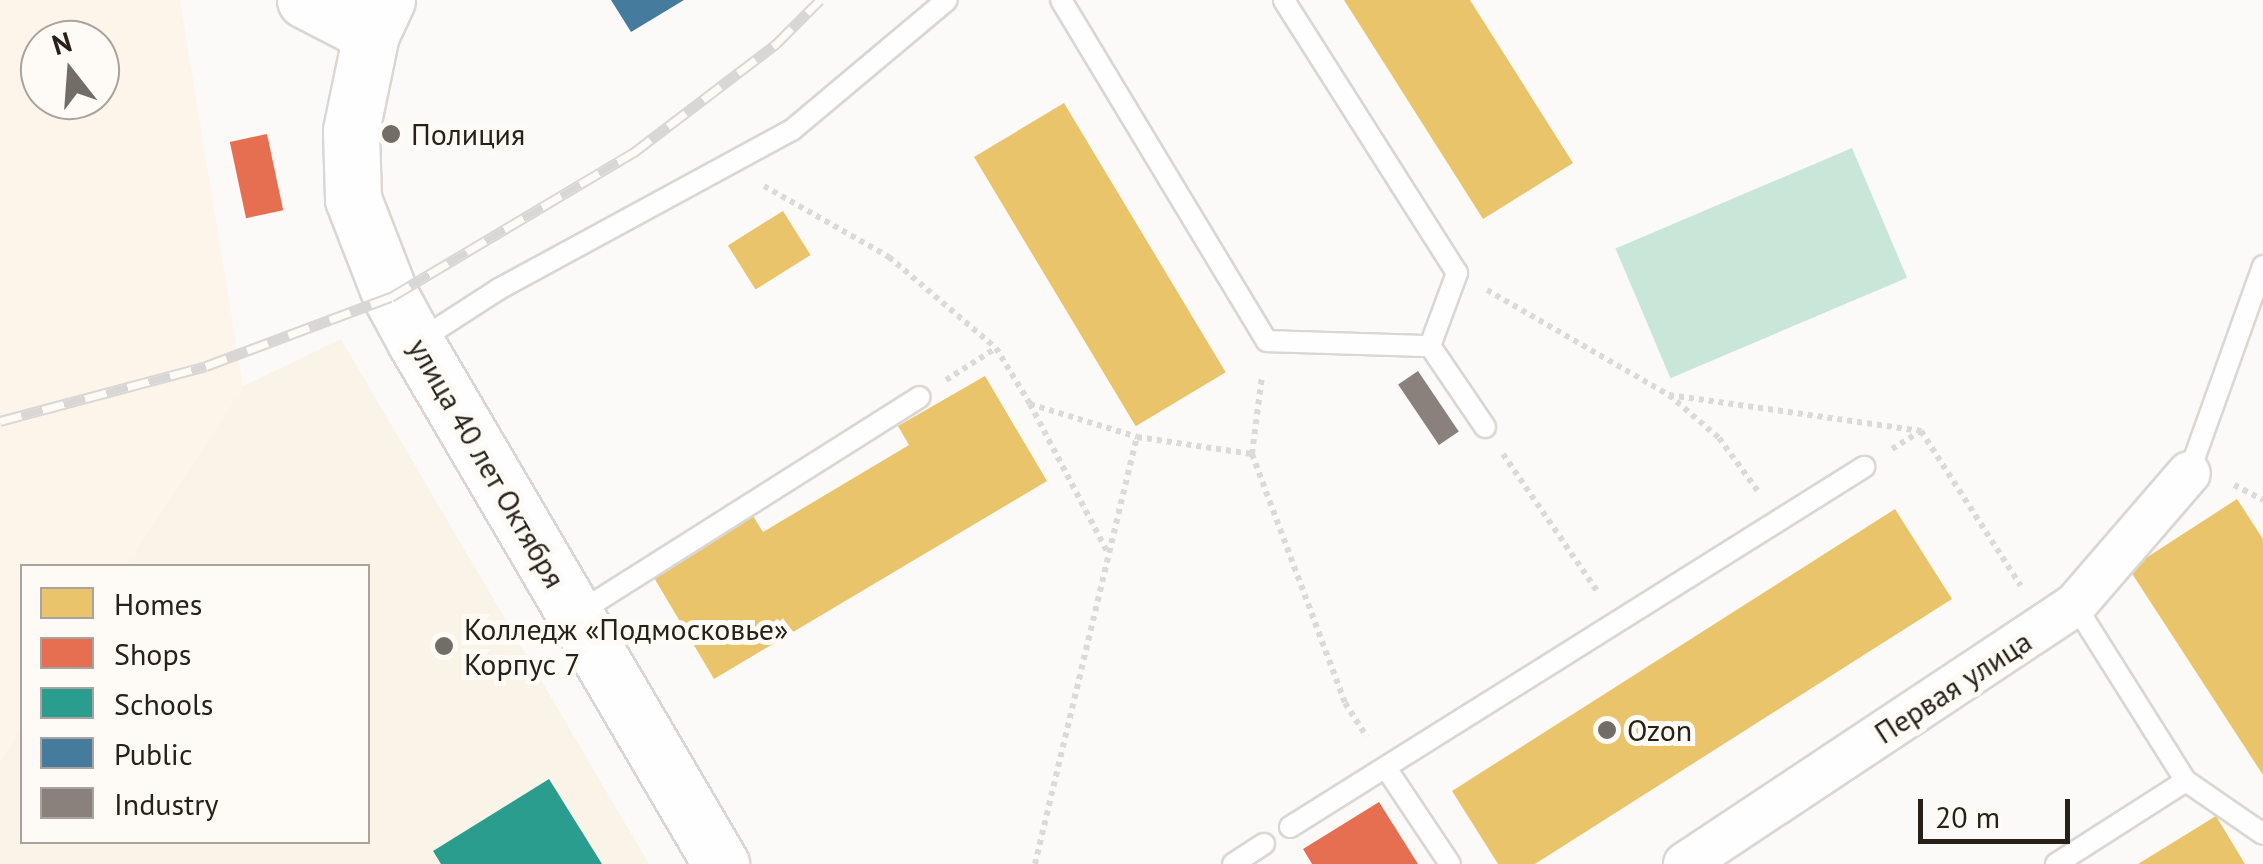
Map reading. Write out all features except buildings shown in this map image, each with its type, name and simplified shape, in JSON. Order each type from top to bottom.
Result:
[{"type":"street","points":[[305,0],[379,17]]},
{"type":"street","name":"улица 40 лет Октября","points":[[379,17],[351,131],[353,199],[391,297],[722,864]]},
{"type":"street","name":"Первая улица","points":[[1685,864],[2076,606],[2189,473]]},
{"type":"lane","points":[[1061,0],[1267,340],[1430,346]]},
{"type":"lane","points":[[1284,0],[1457,272],[1430,346]]},
{"type":"lane","points":[[416,343],[499,289],[792,130],[937,3]]},
{"type":"lane","points":[[2189,473],[2263,266]]},
{"type":"lane","points":[[1430,346],[1485,428]]},
{"type":"lane","points":[[576,614],[920,396]]},
{"type":"lane","points":[[1290,827],[1864,467]]},
{"type":"lane","points":[[2076,606],[2186,781],[2263,834]]},
{"type":"lane","points":[[1386,768],[1450,864]]},
{"type":"lane","points":[[2056,864],[2186,781]]},
{"type":"lane","points":[[1232,864],[1264,844]]},
{"type":"path","points":[[726,164],[889,258],[996,348],[1030,404],[1109,556]]},
{"type":"path","points":[[1457,272],[1669,395],[1719,438],[1779,521]]},
{"type":"path","points":[[1267,340],[1252,454],[1345,703],[1386,768]]},
{"type":"path","points":[[920,396],[996,348]]},
{"type":"path","points":[[1030,404],[1137,436],[1252,454]]},
{"type":"path","points":[[1485,428],[1618,622]]},
{"type":"path","points":[[1035,864],[1137,436]]},
{"type":"shaded area","points":[[0,0],[180,0],[243,386],[127,564],[20,564],[20,729],[0,761]]},
{"type":"shaded area","name":"Колледж «Подмосковье» Корпус 7","points":[[341,339],[649,864],[0,864],[0,761],[20,729],[20,844],[370,844],[370,564],[127,564],[243,386]]},
{"type":"green space","points":[[1852,148],[1907,278],[1671,378],[1615,248]]},
{"type":"railway","points":[[0,421],[206,366],[391,297],[633,153],[776,44],[820,0]]},
{"type":"place","name":"Полиция","points":[[391,134]]},
{"type":"place","name":"Колледж «Подмосковье» Корпус 7","points":[[444,646]]},
{"type":"place","name":"Ozon","points":[[1607,730]]}]
